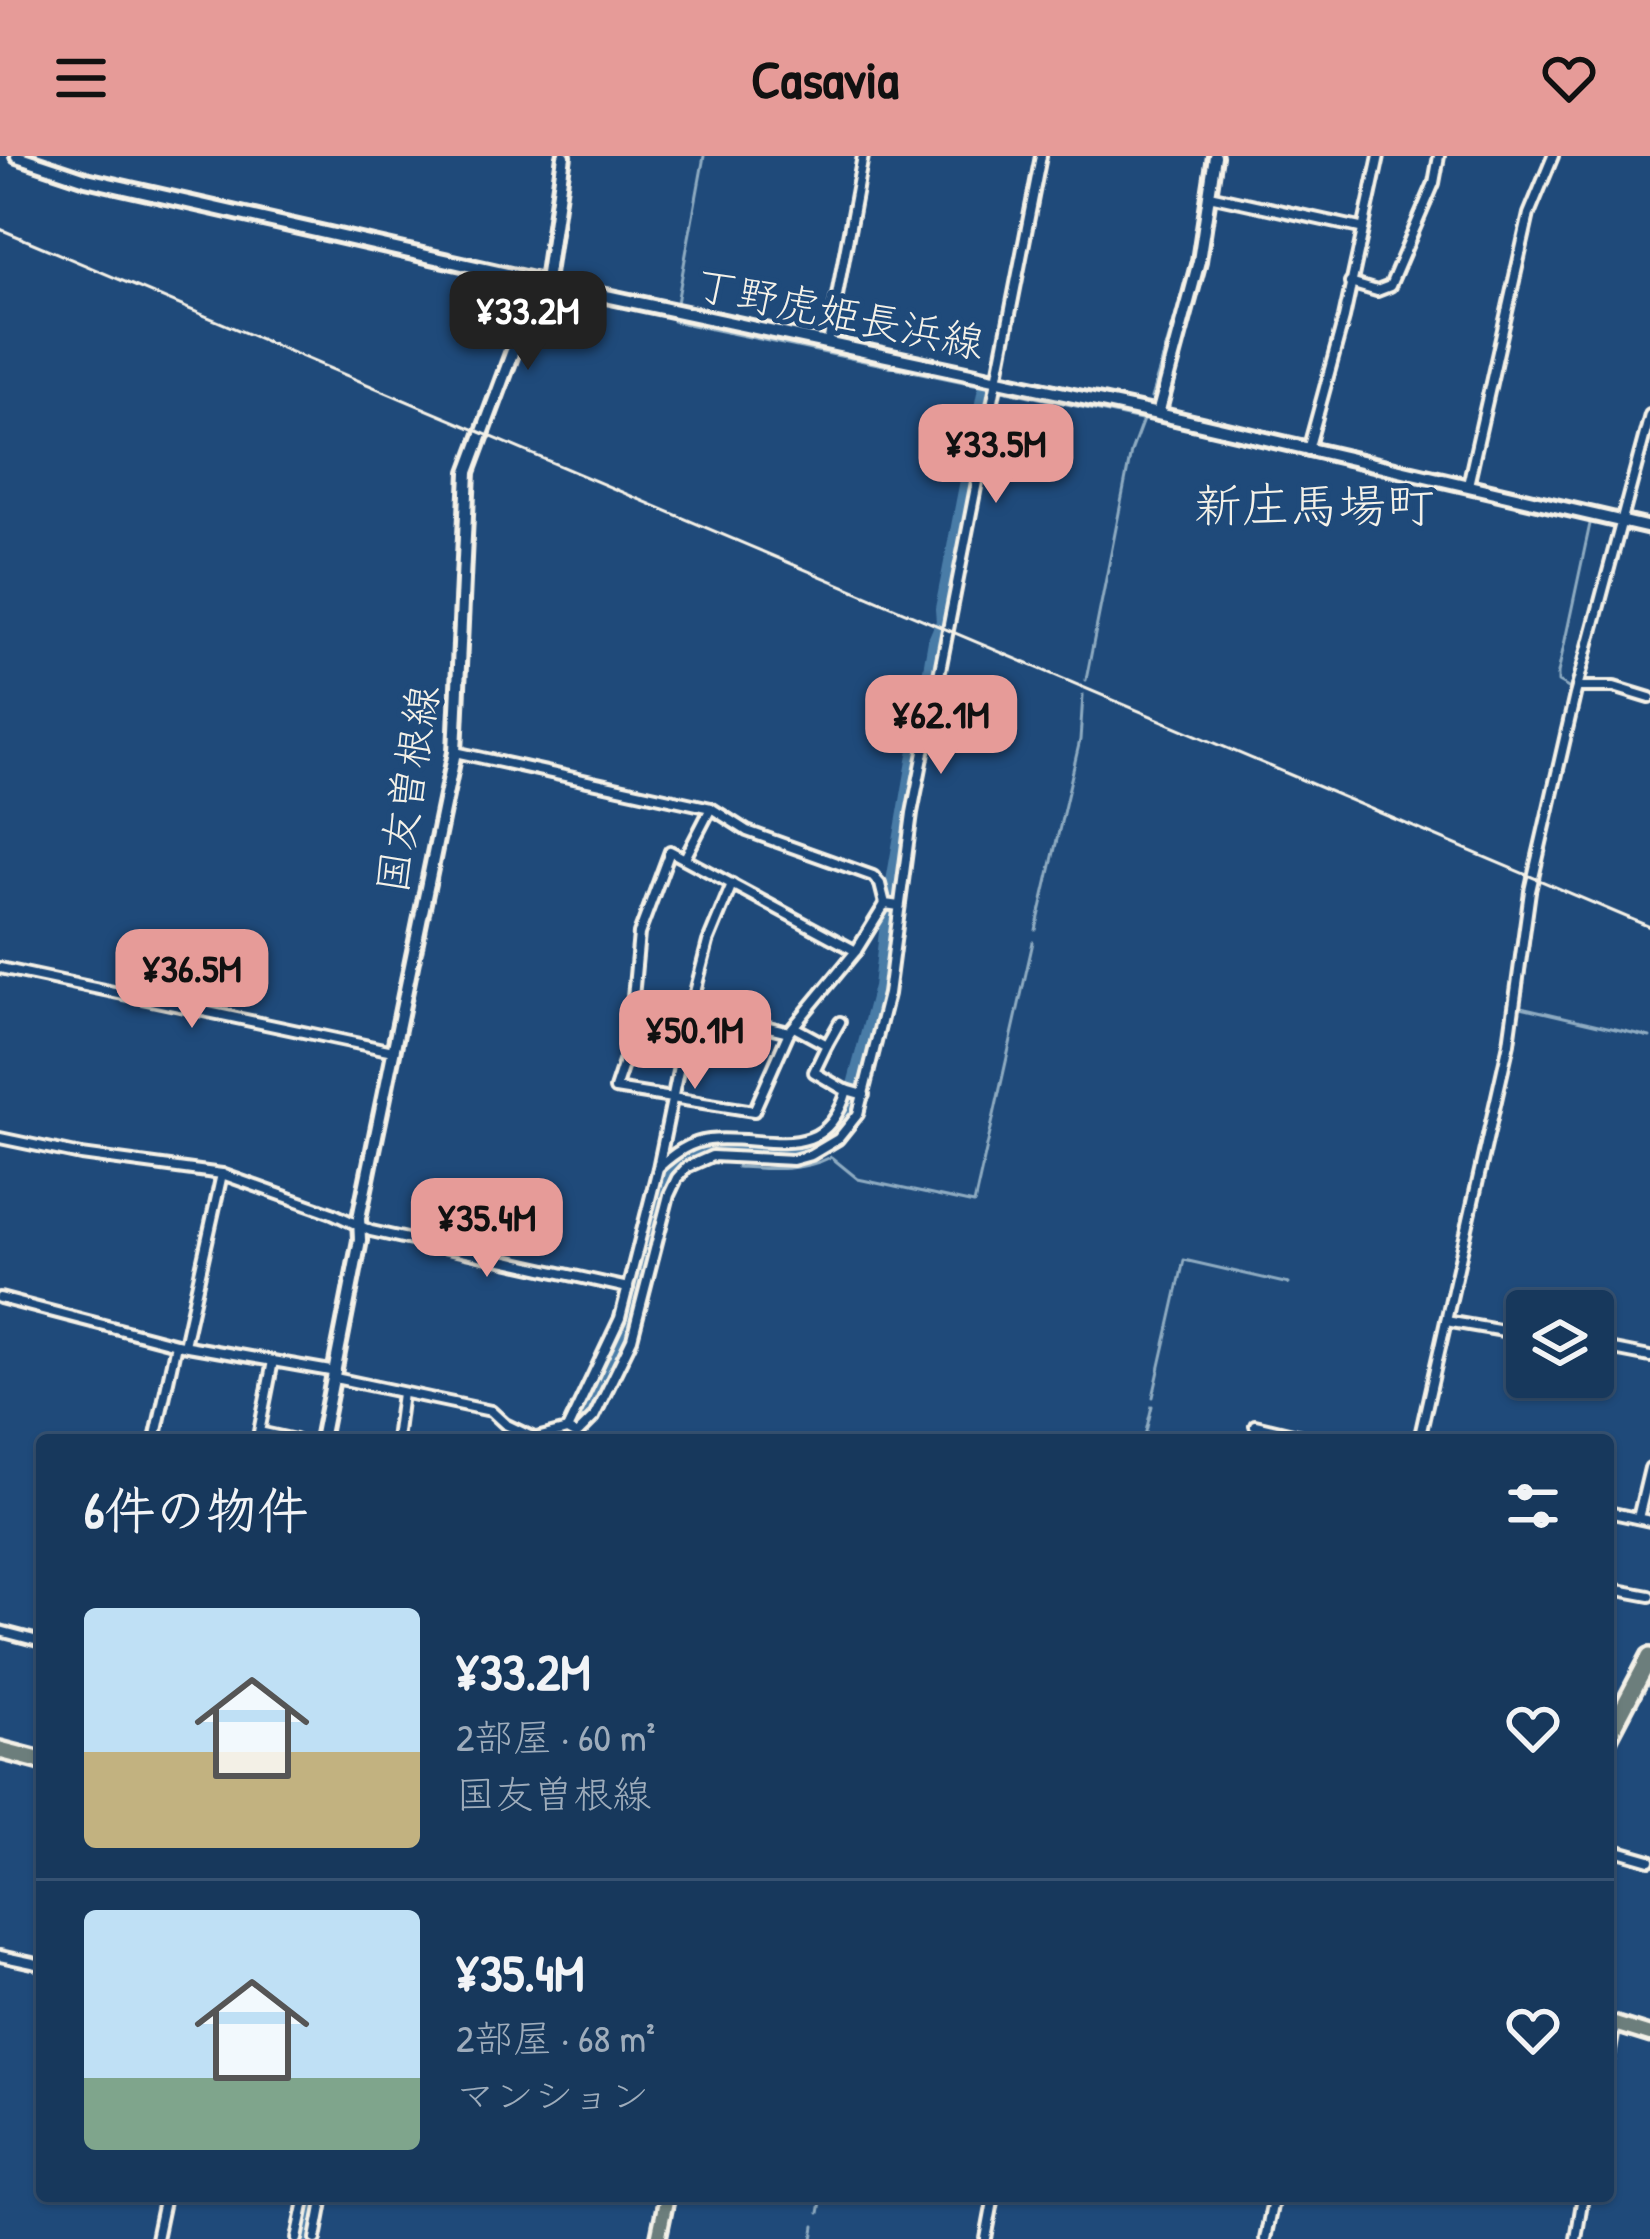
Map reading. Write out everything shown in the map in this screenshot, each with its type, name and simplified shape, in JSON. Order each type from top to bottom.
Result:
[{"type":"highway","points":[[1614,1726],[1650,1657]]},
{"type":"highway","points":[[0,1750],[36,1759]]},
{"type":"main road","name":"丁野虎姫長浜線","points":[[17,156],[86,179],[1158,414],[1650,528]]},
{"type":"main road","name":"国友曽根線","points":[[322,1434],[393,1051],[455,752],[468,472],[517,340],[546,281],[564,156]]},
{"type":"main road","points":[[1158,414],[1199,261],[1215,156]]},
{"type":"main road","points":[[1614,2024],[1650,2035]]},
{"type":"main road","points":[[658,2239],[666,2202]]},
{"type":"street","points":[[828,344],[863,156]]},
{"type":"street","points":[[575,1434],[594,1417],[632,1339],[677,1178],[687,1167],[712,1156],[794,1160],[820,1151],[852,1124],[855,1093],[889,994],[912,813],[1041,156]]},
{"type":"street","points":[[1308,450],[1379,156]]},
{"type":"street","points":[[1350,284],[1377,291],[1390,286],[1434,183],[1439,156]]},
{"type":"street","points":[[1468,485],[1529,214],[1553,156]]},
{"type":"street","points":[[1209,195],[1361,228]]},
{"type":"street","points":[[1420,1434],[1509,1043],[1530,891],[1577,687],[1650,415]]},
{"type":"street","points":[[1577,687],[1614,687],[1650,698]]},
{"type":"street","points":[[455,752],[711,808],[747,831],[873,876],[880,884],[885,904],[856,952],[792,1029],[754,1111],[615,1089],[628,1050],[639,934],[670,850],[856,952]]},
{"type":"street","points":[[686,858],[711,808]]},
{"type":"street","points":[[574,1434],[628,1288],[691,1008],[708,942],[732,884]]},
{"type":"street","points":[[885,904],[898,906]]},
{"type":"street","points":[[0,968],[393,1051]]},
{"type":"street","points":[[691,1008],[792,1029],[827,1045]]},
{"type":"street","points":[[840,1022],[814,1072],[855,1093]]},
{"type":"street","points":[[658,1168],[679,1150],[709,1140],[788,1144],[811,1138],[855,1093]]},
{"type":"street","points":[[0,1138],[81,1155],[222,1174],[332,1213],[360,1228],[628,1288]]},
{"type":"street","points":[[156,1434],[222,1174]]},
{"type":"street","points":[[0,1298],[180,1345],[273,1361],[491,1411],[523,1434]]},
{"type":"street","points":[[1446,1321],[1506,1331]]},
{"type":"street","points":[[1614,1350],[1650,1357]]},
{"type":"street","points":[[268,1434],[259,1432],[273,1361]]},
{"type":"street","points":[[397,1434],[402,1393]]},
{"type":"street","points":[[1256,1425],[1293,1434]]},
{"type":"street","points":[[1638,1518],[1650,1468]]},
{"type":"street","points":[[1614,1513],[1650,1521]]},
{"type":"street","points":[[1618,1590],[1650,1596]]},
{"type":"street","points":[[0,1631],[36,1640]]},
{"type":"street","points":[[1614,1850],[1650,1860]]},
{"type":"street","points":[[0,1956],[36,1964]]},
{"type":"street","points":[[156,2239],[164,2202]]},
{"type":"street","points":[[297,2239],[305,2202]]},
{"type":"street","points":[[316,2239],[323,2202]]},
{"type":"street","points":[[986,2239],[993,2202]]},
{"type":"street","points":[[1264,2239],[1273,2202]]},
{"type":"street","points":[[1576,2239],[1582,2202]]},
{"type":"waterway","points":[[677,303],[704,156]]},
{"type":"waterway","points":[[1151,398],[1191,265],[1208,156]]},
{"type":"waterway","points":[[673,321],[993,388]]},
{"type":"waterway","points":[[893,893],[987,388]]},
{"type":"waterway","points":[[1002,390],[1141,420]]},
{"type":"waterway","points":[[1086,680],[1131,452],[1144,417]]},
{"type":"waterway","points":[[1572,690],[1558,682],[1558,673],[1590,524]]},
{"type":"waterway","points":[[1522,996],[1536,890],[1579,694]]},
{"type":"waterway","points":[[1036,930],[1080,740],[1083,695]]},
{"type":"waterway","points":[[579,1424],[624,1336],[670,1173],[691,1157],[714,1150],[787,1150],[810,1145],[831,1132],[850,1108],[882,987],[890,914]]},
{"type":"waterway","points":[[738,1163],[737,1167],[785,1168],[831,1157],[858,1179],[974,1204],[1033,942]]},
{"type":"waterway","points":[[1521,1007],[1650,1037]]},
{"type":"waterway","points":[[1153,1397],[1184,1260],[1289,1284]]},
{"type":"waterway","points":[[1145,1434],[1152,1406]]},
{"type":"waterway","points":[[307,2239],[313,2202]]},
{"type":"waterway","points":[[819,2213],[821,2202]]},
{"type":"waterway","points":[[813,2239],[815,2226]]},
{"type":"railway","points":[[0,229],[1650,927]]},
{"type":"district","name":"新庄馬場町","points":[[1314,505]]}]
